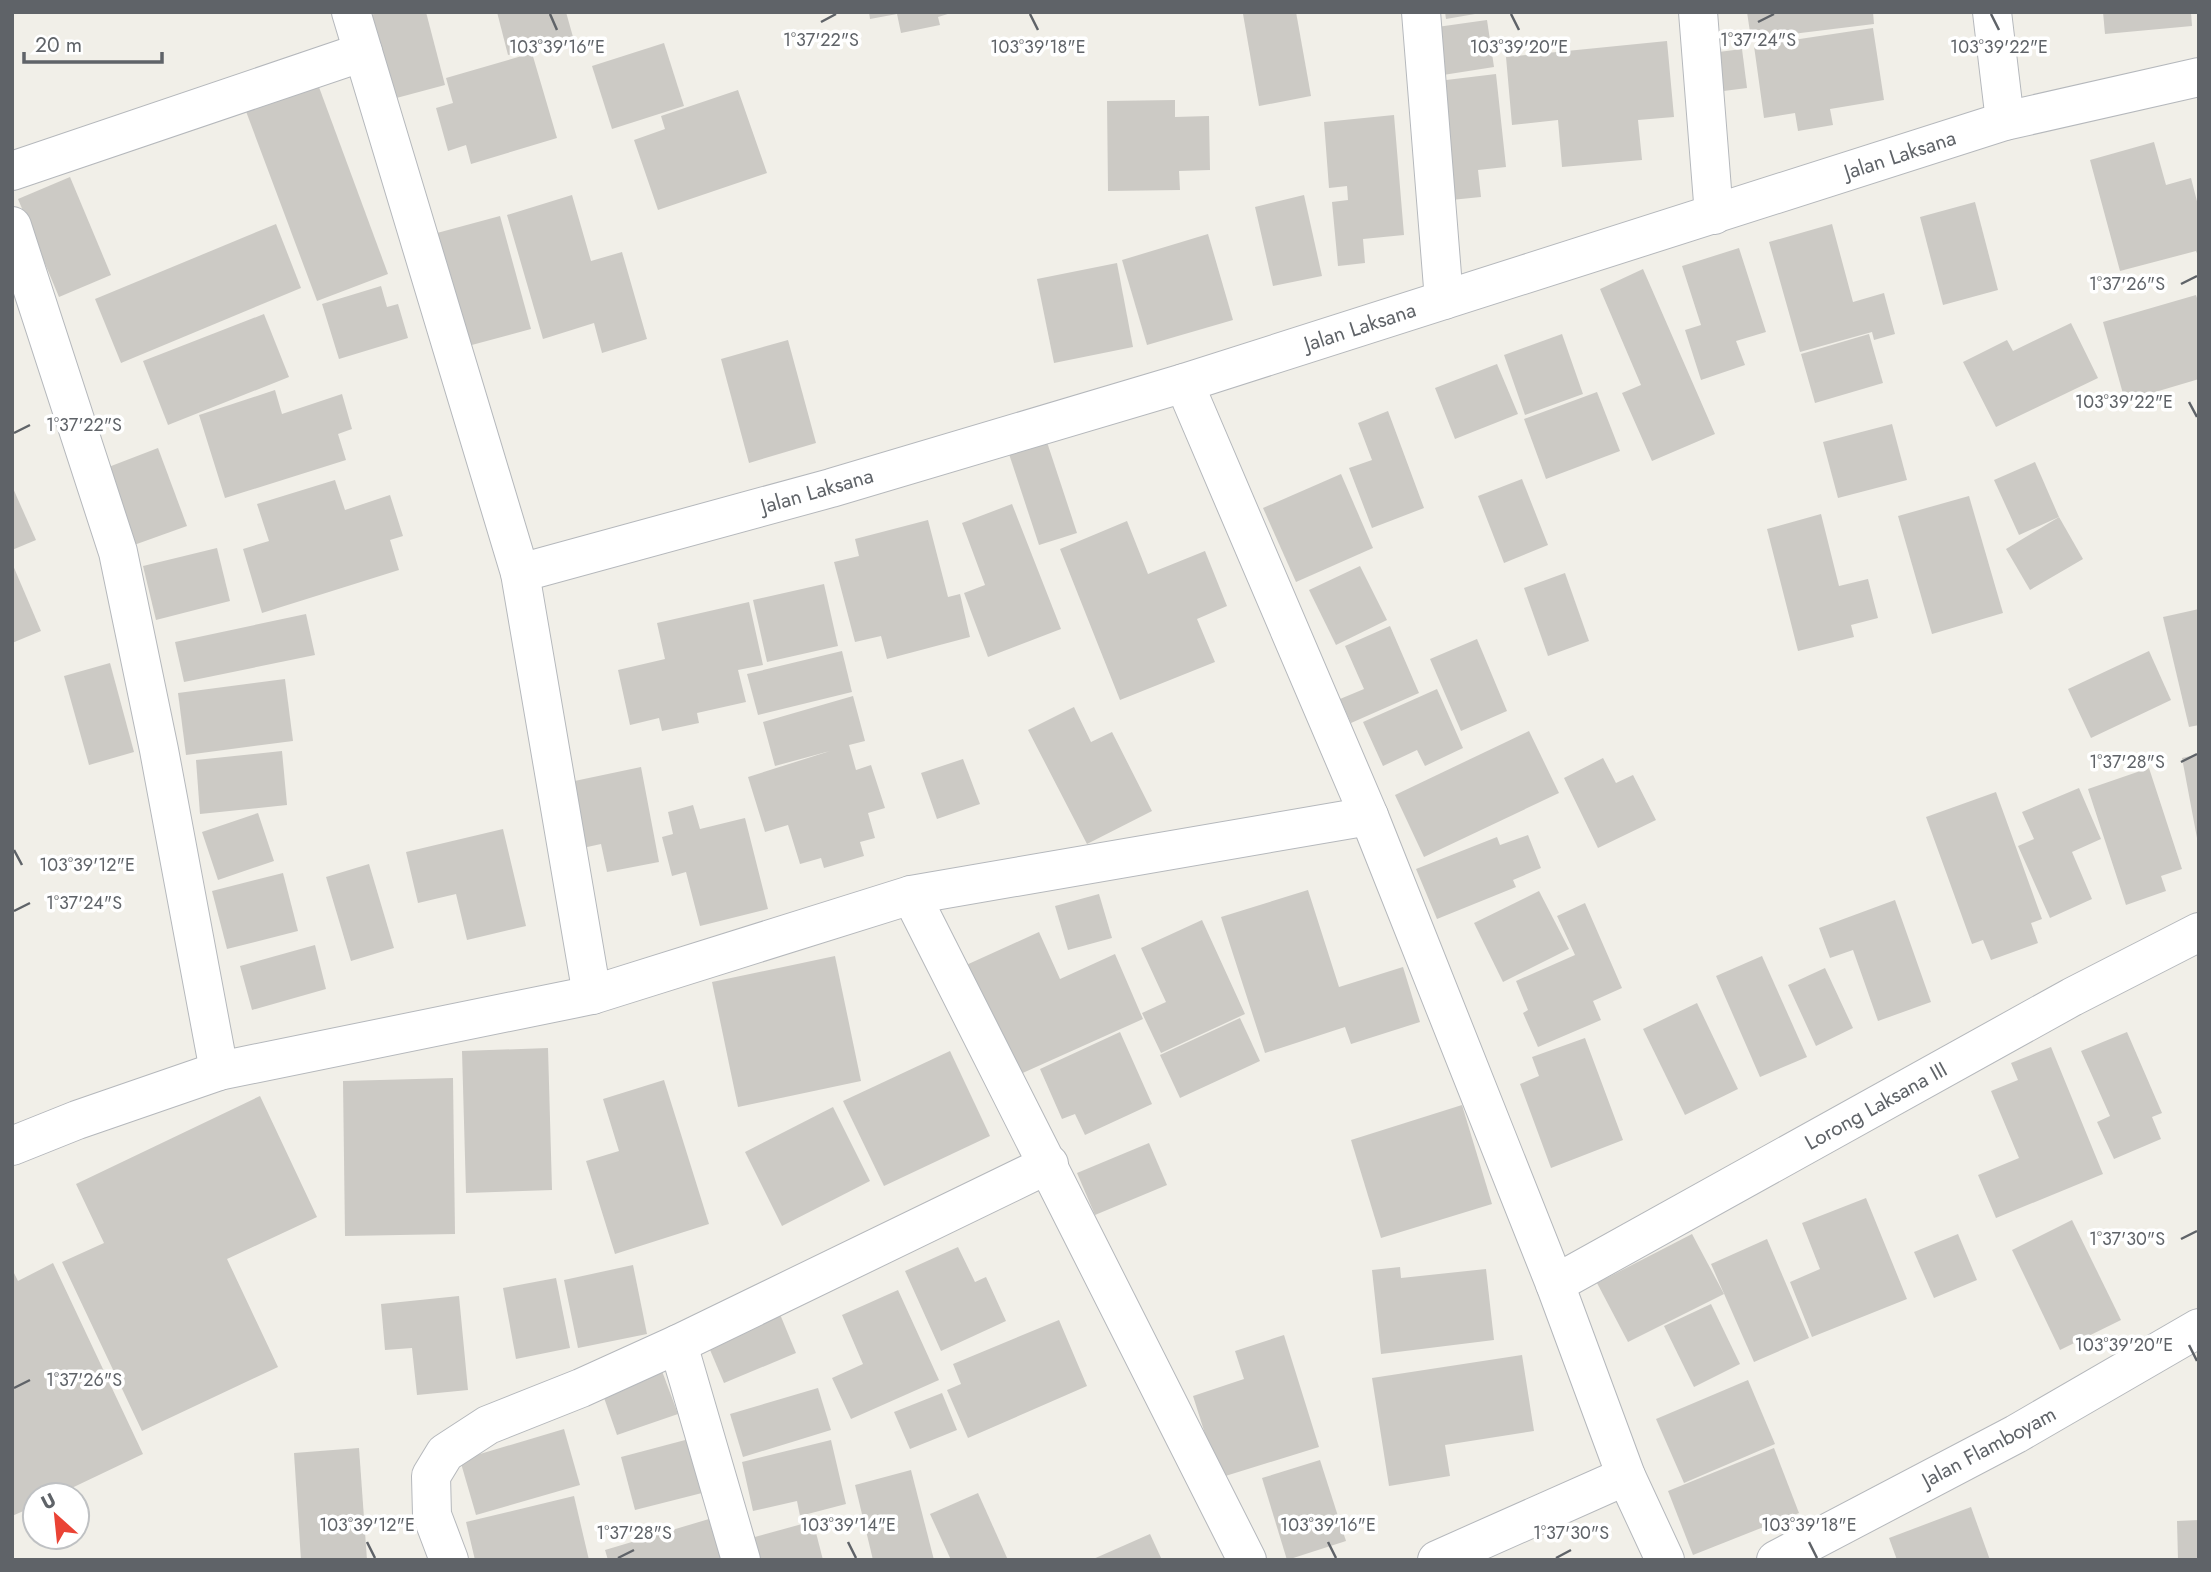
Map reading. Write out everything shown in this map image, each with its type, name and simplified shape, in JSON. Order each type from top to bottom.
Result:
[{"type":"street","points":[[351,12],[520,573],[592,995]]},
{"type":"street","points":[[1420,12],[1444,300]]},
{"type":"street","points":[[1698,12],[1714,215]]},
{"type":"street","points":[[1992,12],[2005,121]]},
{"type":"street","points":[[12,171],[363,52]]},
{"type":"street","name":"Jalan Laksana","points":[[520,573],[831,488],[1184,383],[2005,121],[2199,77]]},
{"type":"street","points":[[12,226],[118,552],[159,750],[219,1071]]},
{"type":"street","points":[[1184,383],[1369,816],[1555,1284],[1626,1476],[1665,1560]]},
{"type":"street","points":[[12,1146],[77,1120],[219,1071],[592,995],[912,895],[1369,816]]},
{"type":"street","points":[[912,895],[1247,1560]]},
{"type":"street","name":"Lorong Laksana III","points":[[1555,1284],[2072,998],[2199,932]]},
{"type":"street","points":[[449,1560],[432,1515],[431,1476],[445,1453],[488,1425],[581,1388],[678,1344],[1048,1164]]},
{"type":"street","name":"Jalan Flamboyam","points":[[1776,1560],[2016,1434],[2199,1328]]},
{"type":"street","points":[[678,1344],[741,1560]]},
{"type":"street","points":[[1437,1560],[1626,1476]]},
{"type":"building","points":[[381,12],[426,12],[445,85],[389,100],[367,16]]},
{"type":"building","points":[[497,12],[566,12],[573,37],[508,55]]},
{"type":"building","points":[[869,12],[951,13],[938,17],[940,25],[901,33],[897,14],[870,19]]},
{"type":"building","points":[[1296,12],[1311,96],[1259,106],[1243,14]]},
{"type":"building","points":[[1445,12],[1474,12],[1475,14],[1446,19]]},
{"type":"building","points":[[1747,12],[1873,12],[1874,24],[1751,39]]},
{"type":"building","points":[[2103,12],[2191,12],[2192,26],[2105,34]]},
{"type":"building","points":[[1487,20],[1494,67],[1443,75],[1437,27]]},
{"type":"building","points":[[1873,28],[1884,100],[1830,109],[1833,125],[1798,131],[1795,113],[1764,118],[1754,46]]},
{"type":"building","points":[[1667,41],[1674,117],[1638,120],[1642,160],[1562,167],[1558,120],[1512,125],[1506,57]]},
{"type":"building","points":[[664,43],[684,106],[612,129],[592,66]]},
{"type":"building","points":[[1742,49],[1747,88],[1708,93],[1703,54]]},
{"type":"building","points":[[532,53],[557,138],[471,164],[466,145],[448,151],[436,108],[453,103],[446,78]]},
{"type":"building","points":[[1496,74],[1506,167],[1478,170],[1481,197],[1451,200],[1438,81]]},
{"type":"building","points":[[316,79],[388,274],[317,301],[244,106]]},
{"type":"building","points":[[738,90],[767,173],[658,210],[634,140],[665,129],[661,116]]},
{"type":"building","points":[[1175,100],[1175,117],[1209,116],[1210,170],[1179,171],[1180,190],[1108,191],[1107,101]]},
{"type":"building","points":[[1394,115],[1404,235],[1363,239],[1365,263],[1338,266],[1332,202],[1348,200],[1347,186],[1329,188],[1324,122]]},
{"type":"building","points":[[2154,142],[2166,185],[2191,178],[2199,209],[2199,258],[2196,251],[2120,271],[2090,160]]},
{"type":"building","points":[[70,177],[111,275],[59,297],[18,199]]},
{"type":"building","points":[[572,195],[591,261],[622,252],[647,339],[602,353],[594,323],[543,339],[507,215]]},
{"type":"building","points":[[1304,195],[1322,276],[1273,286],[1255,207]]},
{"type":"building","points":[[1975,202],[1998,290],[1943,305],[1920,217]]},
{"type":"building","points":[[500,216],[531,329],[468,346],[437,233]]},
{"type":"building","points":[[276,224],[301,288],[121,363],[95,299]]},
{"type":"building","points":[[1832,224],[1853,302],[1884,293],[1895,334],[1874,340],[1872,332],[1800,352],[1769,242]]},
{"type":"building","points":[[1208,234],[1233,320],[1147,345],[1122,260]]},
{"type":"building","points":[[1739,248],[1766,332],[1736,341],[1745,365],[1701,380],[1685,330],[1701,325],[1682,266]]},
{"type":"building","points":[[1117,263],[1133,347],[1054,363],[1037,279]]},
{"type":"building","points":[[1643,269],[1715,434],[1652,461],[1622,393],[1641,385],[1600,289]]},
{"type":"building","points":[[381,286],[387,307],[398,304],[408,338],[339,359],[322,304]]},
{"type":"building","points":[[2196,295],[2199,304],[2199,379],[2125,401],[2103,322]]},
{"type":"building","points":[[264,314],[289,377],[168,425],[143,361]]},
{"type":"building","points":[[2071,323],[2098,378],[1996,427],[1963,362],[2007,340],[2013,351]]},
{"type":"building","points":[[1562,334],[1583,394],[1525,415],[1504,355]]},
{"type":"building","points":[[1869,334],[1883,383],[1815,403],[1801,354]]},
{"type":"building","points":[[788,340],[816,443],[749,463],[721,359]]},
{"type":"building","points":[[1497,364],[1518,414],[1455,439],[1435,388]]},
{"type":"building","points":[[275,390],[282,414],[342,394],[352,429],[338,434],[346,460],[225,498],[199,415]]},
{"type":"building","points":[[1597,392],[1620,451],[1546,479],[1524,419]]},
{"type":"building","points":[[1388,411],[1424,508],[1372,528],[1349,468],[1372,460],[1358,423]]},
{"type":"building","points":[[1892,424],[1907,480],[1838,498],[1823,442]]},
{"type":"building","points":[[1044,433],[1077,533],[1039,545],[1006,445]]},
{"type":"building","points":[[158,448],[187,526],[134,545],[106,468]]},
{"type":"building","points":[[2035,462],[2059,517],[2019,535],[1994,480]]},
{"type":"building","points":[[1341,474],[1373,548],[1296,582],[1263,508]]},
{"type":"building","points":[[1522,479],[1548,545],[1504,563],[1478,496]]},
{"type":"building","points":[[335,480],[345,510],[390,495],[403,536],[390,540],[399,570],[262,613],[243,549],[269,541],[257,504]]},
{"type":"building","points":[[12,486],[36,540],[12,550]]},
{"type":"building","points":[[1969,496],[2003,613],[1932,634],[1898,516]]},
{"type":"building","points":[[1012,504],[1061,629],[988,657],[964,593],[985,585],[962,523]]},
{"type":"building","points":[[1821,514],[1839,586],[1868,579],[1878,618],[1851,625],[1854,637],[1798,651],[1767,529]]},
{"type":"building","points":[[2059,517],[2083,559],[2030,590],[2006,549]]},
{"type":"building","points":[[928,520],[948,597],[960,594],[970,637],[887,659],[881,636],[855,642],[834,562],[859,556],[855,539]]},
{"type":"building","points":[[1127,521],[1148,574],[1205,551],[1227,606],[1197,619],[1215,662],[1120,700],[1060,549]]},
{"type":"building","points":[[217,548],[230,601],[156,620],[143,566]]},
{"type":"building","points":[[12,563],[41,631],[12,643]]},
{"type":"building","points":[[1360,566],[1387,620],[1336,645],[1309,590]]},
{"type":"building","points":[[1565,573],[1589,641],[1548,656],[1524,588]]},
{"type":"building","points":[[824,584],[838,646],[767,662],[753,600]]},
{"type":"building","points":[[749,602],[763,665],[738,670],[746,702],[697,713],[699,723],[662,731],[659,718],[630,725],[618,670],[665,659],[657,623]]},
{"type":"building","points":[[2199,609],[2199,725],[2189,727],[2163,617]]},
{"type":"building","points":[[306,614],[315,655],[184,682],[175,642]]},
{"type":"building","points":[[1390,626],[1419,693],[1351,723],[1340,699],[1364,689],[1345,646]]},
{"type":"building","points":[[1477,639],[1507,711],[1461,731],[1430,659]]},
{"type":"building","points":[[842,651],[852,692],[758,715],[747,674]]},
{"type":"building","points":[[2149,651],[2171,700],[2091,738],[2068,689]]},
{"type":"building","points":[[110,663],[134,752],[89,765],[64,676]]},
{"type":"building","points":[[285,679],[293,741],[186,755],[178,693]]},
{"type":"building","points":[[1437,689],[1463,748],[1425,766],[1417,750],[1383,766],[1363,722]]},
{"type":"building","points":[[853,696],[865,741],[849,745],[856,770],[871,765],[885,808],[868,813],[875,838],[860,842],[864,856],[824,868],[821,858],[800,864],[788,825],[765,832],[748,777],[830,751],[775,766],[763,722]]},
{"type":"building","points":[[1074,707],[1091,742],[1112,732],[1152,811],[1087,844],[1028,730]]},
{"type":"building","points":[[1529,731],[1559,793],[1424,857],[1395,795]]},
{"type":"building","points":[[282,751],[287,805],[200,814],[196,760]]},
{"type":"building","points":[[2199,754],[2199,838],[2197,838],[2182,758]]},
{"type":"building","points":[[1603,758],[1616,783],[1633,775],[1656,820],[1598,848],[1564,778]]},
{"type":"building","points":[[963,759],[980,804],[937,819],[921,773]]},
{"type":"building","points":[[641,767],[659,862],[607,872],[601,844],[578,849],[565,783]]},
{"type":"building","points":[[2149,768],[2182,869],[2161,876],[2166,891],[2126,905],[2088,789]]},
{"type":"building","points":[[2079,788],[2101,839],[2072,852],[2092,899],[2050,918],[2018,846],[2034,839],[2022,812]]},
{"type":"building","points":[[1996,792],[2042,919],[2031,923],[2038,943],[1991,960],[1983,940],[1972,944],[1926,817]]},
{"type":"building","points":[[693,805],[700,829],[745,818],[768,909],[700,926],[686,872],[672,876],[662,837],[673,834],[668,812]]},
{"type":"building","points":[[258,813],[274,861],[218,880],[202,832]]},
{"type":"building","points":[[503,829],[526,926],[467,940],[456,894],[418,903],[406,852]]},
{"type":"building","points":[[1528,835],[1541,868],[1513,880],[1516,887],[1437,919],[1416,869],[1497,837],[1500,845]]},
{"type":"building","points":[[369,864],[394,948],[351,961],[326,877]]},
{"type":"building","points":[[283,873],[298,931],[227,949],[212,891]]},
{"type":"building","points":[[1308,890],[1339,987],[1403,967],[1420,1022],[1351,1044],[1345,1027],[1265,1053],[1221,917]]},
{"type":"building","points":[[1539,891],[1569,949],[1503,982],[1474,923]]},
{"type":"building","points":[[1099,894],[1112,938],[1068,950],[1055,906]]},
{"type":"building","points":[[1895,900],[1931,1002],[1878,1021],[1853,950],[1830,958],[1819,928]]},
{"type":"building","points":[[1585,903],[1622,988],[1593,1001],[1601,1020],[1538,1047],[1523,1013],[1528,1010],[1516,981],[1575,955],[1557,916]]},
{"type":"building","points":[[1202,920],[1245,1014],[1161,1053],[1142,1013],[1166,1002],[1141,948]]},
{"type":"building","points":[[1039,932],[1060,979],[1115,954],[1143,1019],[1014,1077],[964,966]]},
{"type":"building","points":[[315,945],[326,989],[252,1010],[240,966]]},
{"type":"building","points":[[835,956],[861,1081],[738,1107],[712,982]]},
{"type":"building","points":[[1762,956],[1807,1057],[1760,1077],[1716,976]]},
{"type":"building","points":[[1825,968],[1853,1028],[1816,1046],[1788,985]]},
{"type":"building","points":[[1697,1003],[1738,1089],[1685,1115],[1643,1029]]},
{"type":"building","points":[[1240,1018],[1260,1061],[1180,1098],[1160,1055]]},
{"type":"building","points":[[1120,1032],[1152,1104],[1085,1135],[1075,1114],[1062,1119],[1040,1069]]},
{"type":"building","points":[[2127,1032],[2162,1113],[2152,1117],[2161,1139],[2114,1159],[2097,1122],[2110,1116],[2081,1051]]},
{"type":"building","points":[[1585,1038],[1623,1140],[1551,1168],[1520,1084],[1539,1076],[1532,1057]]},
{"type":"building","points":[[2051,1047],[2103,1174],[1996,1218],[1978,1175],[2019,1158],[1991,1091],[2018,1080],[2011,1063]]},
{"type":"building","points":[[548,1048],[552,1190],[466,1193],[462,1051]]},
{"type":"building","points":[[950,1051],[990,1136],[884,1186],[843,1101]]},
{"type":"building","points":[[453,1078],[455,1234],[345,1236],[343,1081]]},
{"type":"building","points":[[664,1080],[709,1224],[615,1254],[586,1161],[619,1151],[603,1099]]},
{"type":"building","points":[[260,1096],[317,1217],[227,1259],[278,1367],[142,1431],[62,1262],[104,1243],[76,1184]]},
{"type":"building","points":[[1462,1105],[1492,1204],[1381,1238],[1351,1140]]},
{"type":"building","points":[[833,1107],[870,1181],[782,1226],[745,1152]]},
{"type":"building","points":[[1149,1143],[1167,1185],[1095,1215],[1077,1173]]},
{"type":"building","points":[[1866,1198],[1907,1299],[1812,1337],[1790,1282],[1820,1269],[1802,1223]]},
{"type":"building","points":[[2072,1220],[2121,1320],[2060,1350],[2012,1250]]},
{"type":"building","points":[[1692,1234],[1724,1294],[1628,1342],[1597,1283]]},
{"type":"building","points":[[1958,1234],[1977,1280],[1934,1298],[1914,1252]]},
{"type":"building","points":[[1767,1239],[1809,1338],[1754,1362],[1711,1264]]},
{"type":"building","points":[[958,1247],[975,1282],[986,1277],[1006,1321],[941,1351],[905,1271]]},
{"type":"building","points":[[53,1263],[143,1454],[86,1481],[21,1481],[21,1512],[12,1516],[12,1269],[18,1281]]},
{"type":"building","points":[[633,1265],[647,1334],[578,1348],[564,1280]]},
{"type":"building","points":[[1400,1267],[1401,1278],[1486,1269],[1494,1340],[1381,1354],[1372,1270]]},
{"type":"building","points":[[556,1278],[570,1348],[516,1359],[503,1288]]},
{"type":"building","points":[[898,1290],[939,1380],[851,1419],[832,1378],[863,1364],[842,1315]]},
{"type":"building","points":[[459,1296],[468,1390],[417,1395],[412,1348],[385,1350],[381,1304]]},
{"type":"building","points":[[1711,1304],[1740,1364],[1694,1387],[1664,1326]]},
{"type":"building","points":[[777,1307],[796,1353],[724,1383],[705,1338]]},
{"type":"building","points":[[1059,1320],[1087,1386],[968,1438],[947,1390],[961,1384],[953,1364]]},
{"type":"building","points":[[1284,1335],[1319,1447],[1219,1478],[1193,1396],[1244,1379],[1235,1351]]},
{"type":"building","points":[[1522,1355],[1534,1431],[1445,1445],[1450,1476],[1389,1486],[1372,1378]]},
{"type":"building","points":[[662,1371],[678,1414],[617,1435],[602,1392]]},
{"type":"building","points":[[1748,1380],[1775,1444],[1684,1483],[1656,1419]]},
{"type":"building","points":[[818,1388],[831,1430],[743,1457],[730,1414]]},
{"type":"building","points":[[942,1393],[957,1430],[910,1449],[894,1412]]},
{"type":"building","points":[[564,1429],[580,1485],[476,1515],[460,1460]]},
{"type":"building","points":[[689,1439],[702,1493],[635,1510],[621,1457]]},
{"type":"building","points":[[831,1440],[846,1504],[800,1516],[797,1501],[753,1511],[742,1462]]},
{"type":"building","points":[[359,1448],[367,1560],[301,1560],[294,1453]]},
{"type":"building","points":[[1774,1448],[1799,1513],[1693,1555],[1668,1491]]},
{"type":"building","points":[[1320,1460],[1346,1541],[1287,1560],[1262,1478]]},
{"type":"building","points":[[911,1470],[934,1560],[873,1560],[855,1485]]},
{"type":"building","points":[[978,1493],[1008,1560],[951,1560],[930,1514]]},
{"type":"building","points":[[574,1496],[589,1560],[475,1560],[466,1522]]},
{"type":"building","points":[[1971,1507],[1990,1560],[1897,1560],[1889,1538]]},
{"type":"building","points":[[709,1519],[722,1560],[608,1560],[605,1550]]},
{"type":"building","points":[[2199,1520],[2199,1560],[2178,1560],[2177,1521]]},
{"type":"building","points":[[813,1521],[823,1560],[757,1560],[751,1538]]},
{"type":"building","points":[[1150,1534],[1162,1560],[1091,1560]]}]
